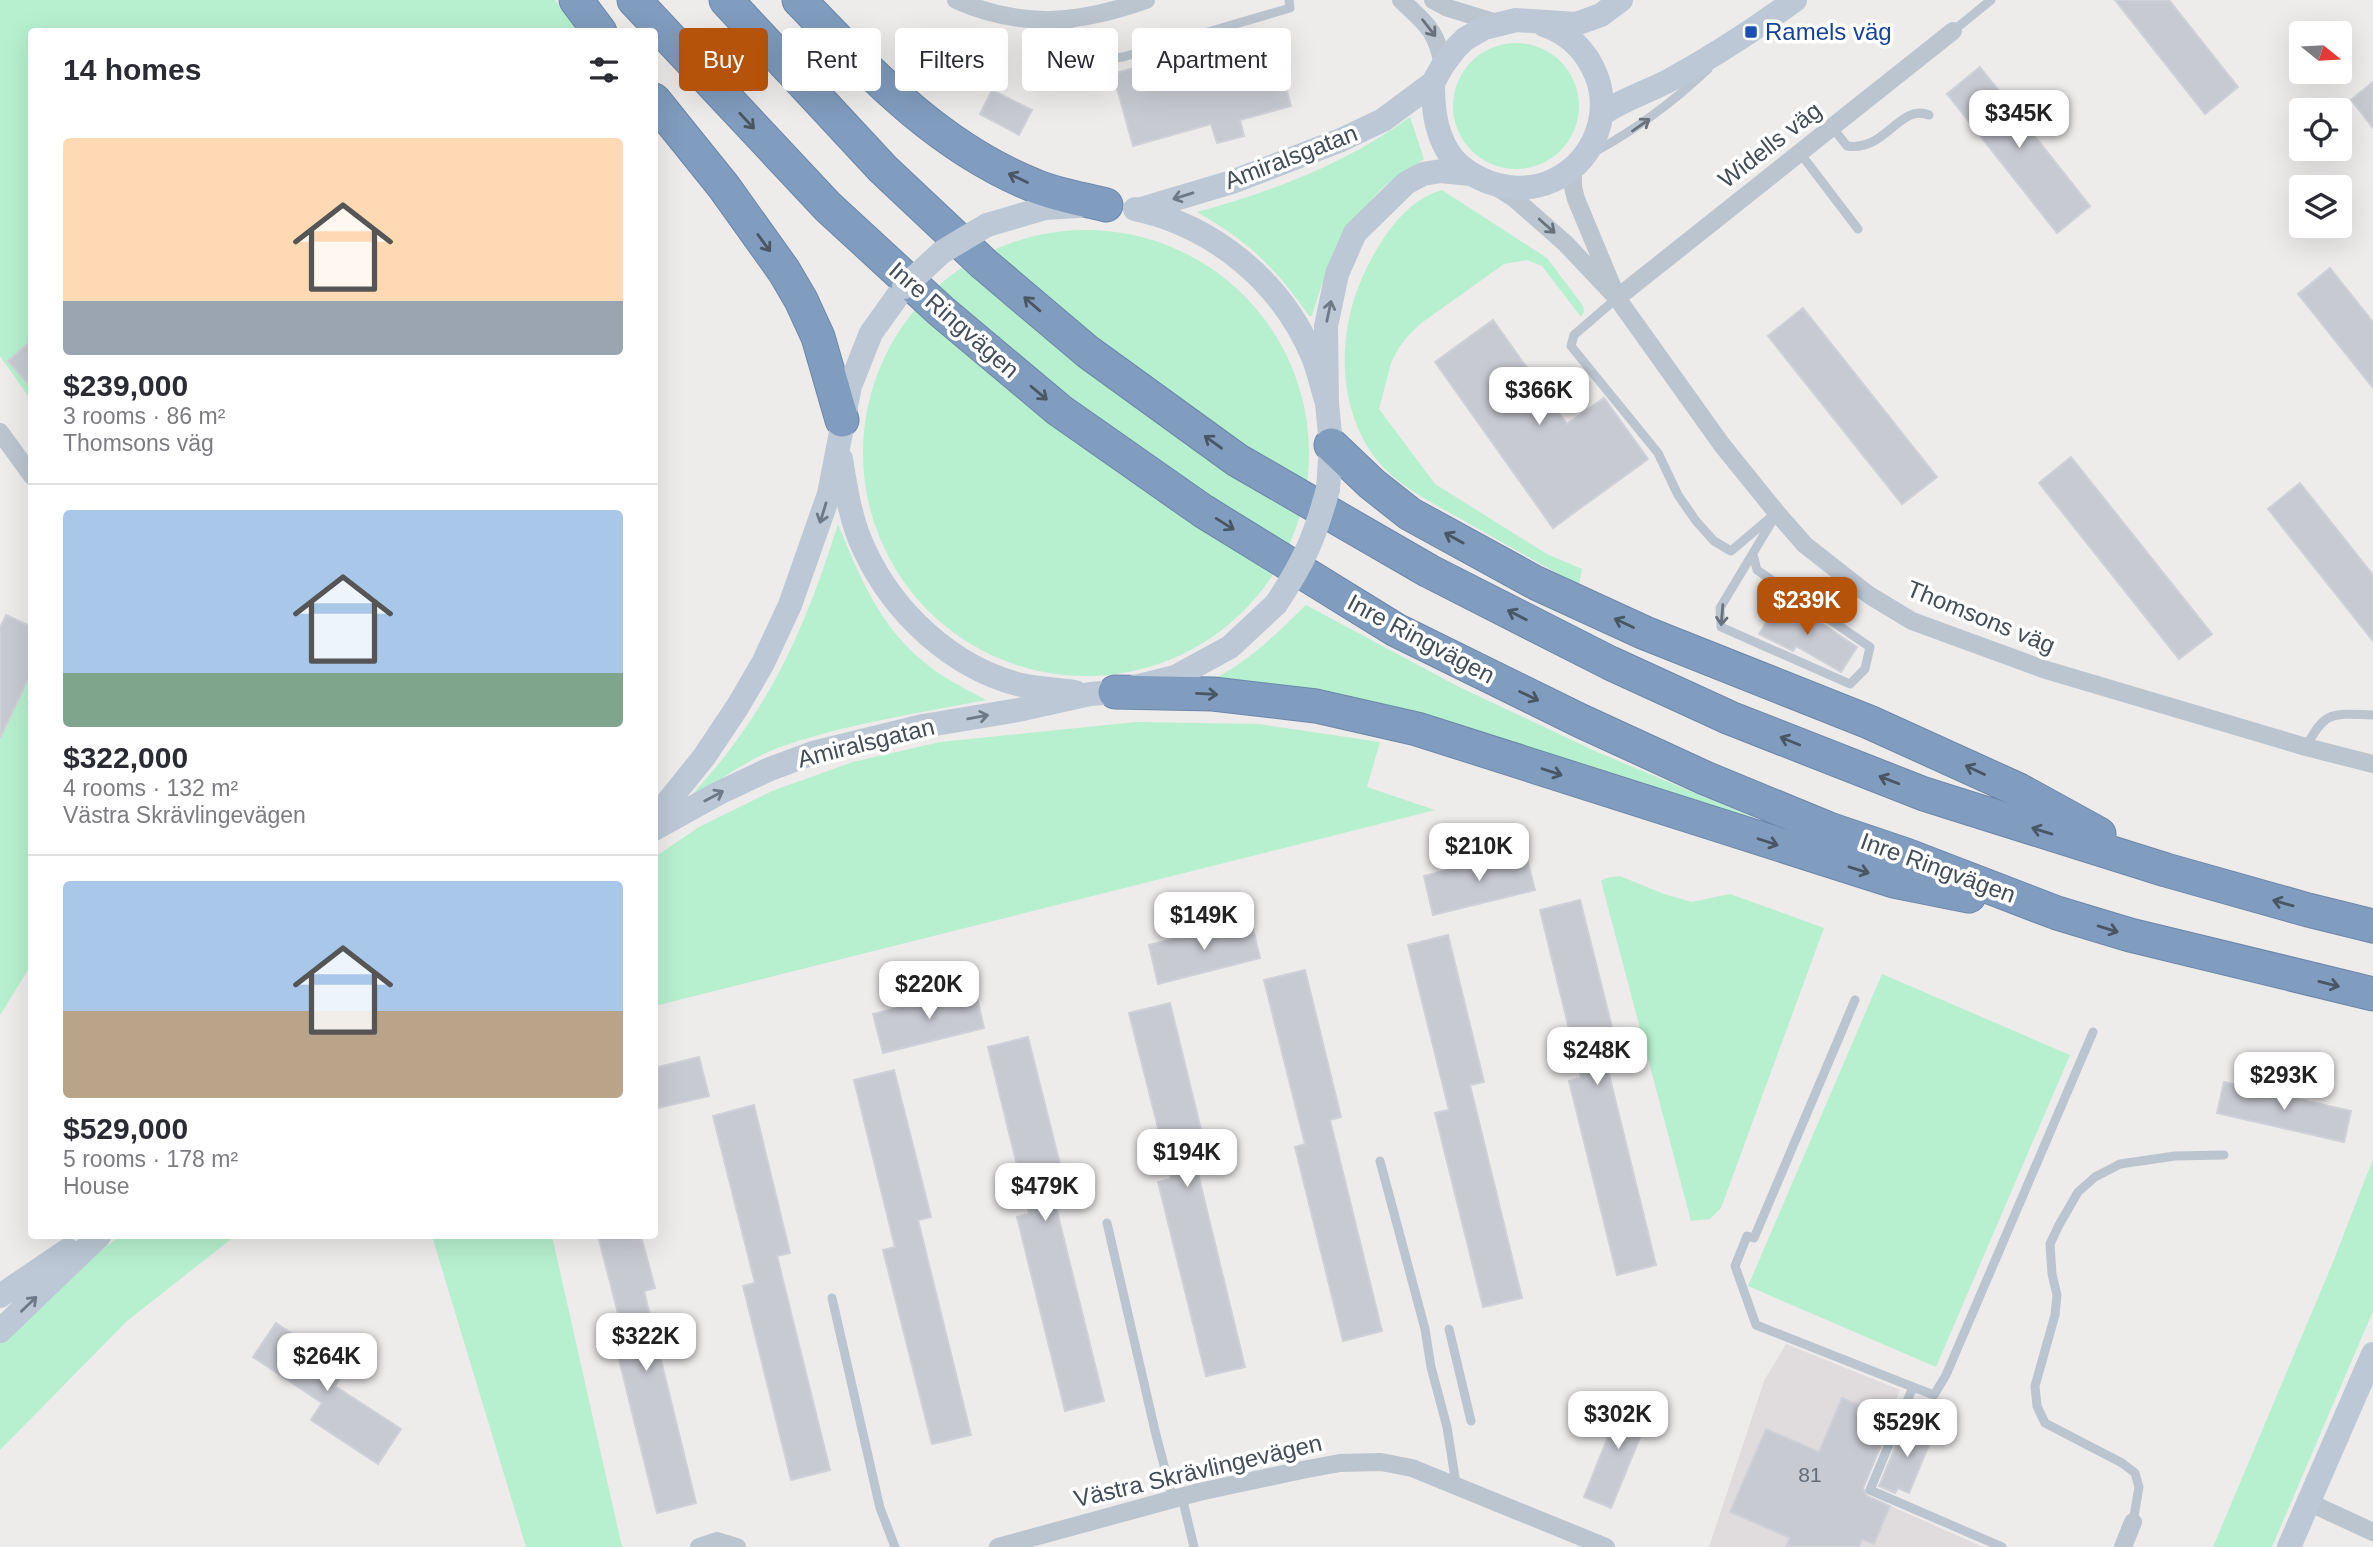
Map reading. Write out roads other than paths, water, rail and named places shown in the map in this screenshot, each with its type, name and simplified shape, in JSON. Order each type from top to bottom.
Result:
[{"type":"highway","points":[[576,0],[597,28]]},
{"type":"highway","name":"Inre Ringvägen","points":[[634,0],[828,207],[941,311],[1059,410],[1203,510],[1396,630],[1581,721],[1705,778],[1827,844],[2130,935],[2373,994]]},
{"type":"highway","points":[[726,0],[883,169],[984,264],[1088,352],[1237,460],[1429,571],[1610,663],[1730,718],[1924,794],[2166,870],[2373,926]]},
{"type":"highway","points":[[799,0],[934,130],[989,165],[1036,186],[1122,207]]},
{"type":"highway","points":[[658,105],[724,187],[796,291],[818,337],[841,434]]},
{"type":"highway","points":[[1331,445],[1372,484],[1410,514],[1536,583],[1645,633],[1869,722],[1944,755],[2019,790],[2166,870]]},
{"type":"highway","points":[[1102,693],[1213,694],[1316,706],[1417,729],[1827,844]]},
{"type":"main road","name":"Amiralsgatan","points":[[658,814],[704,757],[738,706],[763,663],[790,605],[828,494],[850,386],[871,334],[904,287],[942,252],[987,226],[1045,208],[1122,207],[1232,182],[1341,140],[1383,120],[1438,74],[1465,39],[1484,28],[1516,20],[1576,24],[1601,15],[1621,0]]},
{"type":"main road","name":"Amiralsgatan","points":[[1602,114],[1616,104],[1667,82],[1742,38],[1795,0]]},
{"type":"main road","name":"Amiralsgatan","points":[[658,827],[719,793],[813,752],[923,726],[1018,710],[1175,677],[1230,647],[1276,604],[1300,569],[1317,530],[1328,489],[1331,445],[1327,403],[1326,326],[1337,274],[1356,233],[1406,183],[1423,174],[1441,171],[1470,174],[1493,185],[1516,189],[1543,185],[1556,180],[1577,164],[1597,134],[1602,114],[1598,80],[1591,63],[1568,37],[1530,21]]},
{"type":"main road","name":"Amiralsgatan","points":[[1438,74],[1433,107],[1437,127],[1447,150],[1470,174]]},
{"type":"main road","name":"Amiralsgatan","points":[[1122,207],[1183,224],[1225,247],[1262,278],[1292,315],[1314,358],[1327,403]]},
{"type":"main road","name":"Amiralsgatan","points":[[841,434],[848,501],[864,550],[891,595],[926,634],[969,664],[1017,684],[1102,693]]},
{"type":"main road","points":[[0,1296],[84,1239]]},
{"type":"main road","points":[[0,1331],[96,1239]]},
{"type":"main road","points":[[2289,1547],[2373,1353]]},
{"type":"street","points":[[956,0],[984,12],[1022,20],[1064,20],[1118,10],[1146,0]]},
{"type":"street","points":[[1401,0],[1428,25],[1435,36],[1438,74]]},
{"type":"street","points":[[1433,0],[1448,8],[1497,23]]},
{"type":"street","name":"Widells väg","points":[[1617,298],[1953,31]]},
{"type":"street","name":"Thomsons väg","points":[[1577,164],[1573,187],[1576,199],[1617,298]]},
{"type":"street","name":"Thomsons väg","points":[[1493,185],[1515,199],[1566,243],[1617,298],[1722,445],[1777,513],[1805,545],[1869,595],[1912,621],[2043,669],[2306,747],[2373,764]]},
{"type":"street","points":[[0,432],[28,470]]},
{"type":"street","name":"Västra Skrävlingevägen","points":[[998,1547],[1235,1483],[1340,1463],[1381,1462],[1412,1468],[1456,1484],[1606,1547]]},
{"type":"street","points":[[2308,1502],[2373,1532]]},
{"type":"street","points":[[2123,1547],[2133,1522]]},
{"type":"street","points":[[699,1547],[717,1541],[737,1547]]},
{"type":"lane","points":[[1064,20],[1089,61],[1123,57],[1290,8],[1289,0]]},
{"type":"lane","points":[[1953,31],[1992,0]]},
{"type":"lane","name":"Amiralsgatan","points":[[1577,164],[1626,135],[1684,92],[1742,38]]},
{"type":"lane","points":[[1832,127],[1847,146],[1859,148],[1877,141],[1909,116],[1916,113],[1928,115]]},
{"type":"lane","points":[[1800,153],[1858,229]]},
{"type":"lane","points":[[1617,298],[1574,335],[1572,346],[1658,453],[1678,495],[1696,521],[1714,541],[1731,551],[1777,513]]},
{"type":"lane","points":[[1753,554],[1756,569],[1870,647],[1865,668],[1850,684],[1721,627],[1720,608],[1777,513]]},
{"type":"lane","points":[[2306,747],[2319,723],[2338,714],[2373,715]]},
{"type":"lane","points":[[1855,1000],[1754,1238],[1747,1236],[1735,1266],[1756,1325],[1934,1395],[1946,1375],[2093,1032]]},
{"type":"lane","points":[[2133,1522],[2139,1487],[2135,1473],[2122,1463],[2045,1423],[2037,1406],[2035,1385],[2055,1315],[2057,1295],[2052,1275],[2050,1244],[2078,1192],[2095,1177],[2120,1164],[2175,1156],[2224,1155]]},
{"type":"lane","points":[[1380,1161],[1424,1329],[1447,1427],[1456,1484]]},
{"type":"lane","points":[[1107,1223],[1156,1435],[1194,1547]]},
{"type":"lane","points":[[832,1298],[880,1508],[894,1547]]},
{"type":"lane","points":[[1449,1329],[1471,1421]]},
{"type":"lane","points":[[1913,1387],[1870,1490],[2002,1547]]},
{"type":"place","name":"Ramels väg","points":[[1751,32]]}]
